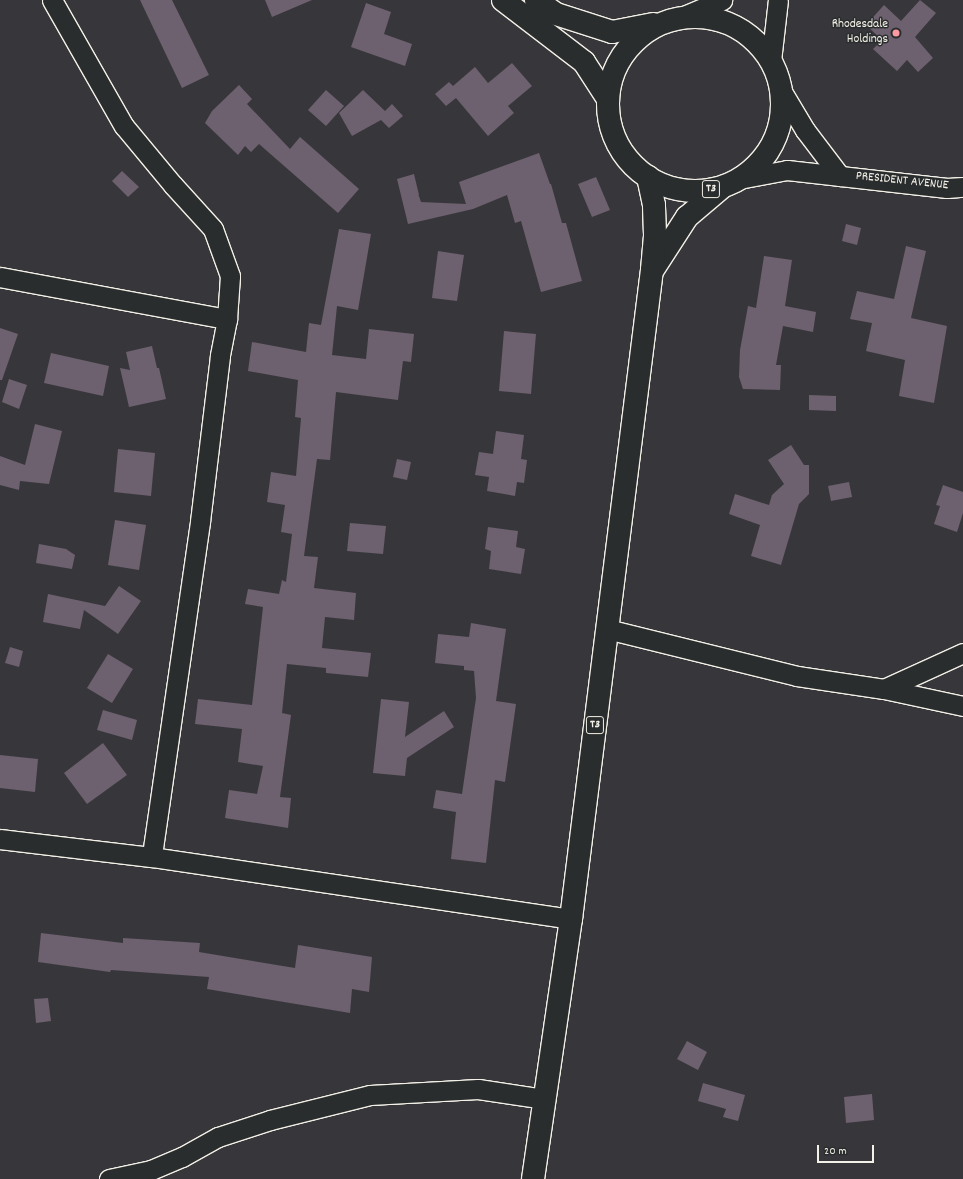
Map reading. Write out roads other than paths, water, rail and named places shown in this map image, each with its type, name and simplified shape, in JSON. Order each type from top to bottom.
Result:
[{"type":"highway","name":"T3","points":[[502,0],[584,62],[608,99]]},
{"type":"highway","name":"T3","points":[[536,0],[556,14],[612,32],[672,20],[706,17],[732,25],[754,40],[771,61],[781,90],[781,116],[774,141],[759,163],[730,183],[687,217],[652,270]]},
{"type":"highway","name":"T3","points":[[672,20],[642,34],[624,52],[613,74],[608,99],[610,122],[618,144],[631,163],[648,178],[671,188],[696,191],[730,183]]},
{"type":"highway","name":"T3","points":[[533,1179],[571,919],[652,270],[655,235],[654,205],[648,178]]},
{"type":"street","points":[[52,0],[124,126],[173,185],[213,229],[230,276],[227,319],[220,356],[200,522],[152,857]]},
{"type":"street","points":[[672,20],[722,0]]},
{"type":"street","points":[[771,61],[775,9],[778,0]]},
{"type":"street","name":"PRESIDENT AVENUE","points":[[781,90],[805,130],[840,176]]},
{"type":"street","name":"PRESIDENT AVENUE","points":[[730,183],[787,170],[947,188],[963,187]]},
{"type":"street","points":[[0,277],[227,319]]},
{"type":"street","points":[[607,629],[798,676],[884,689],[963,706]]},
{"type":"street","points":[[884,689],[963,653]]},
{"type":"street","points":[[0,839],[152,857],[571,919]]},
{"type":"street","points":[[109,1179],[151,1170],[182,1157],[218,1137],[270,1120],[370,1095],[478,1089],[545,1099]]},
{"type":"place","name":"Rhodesdale Holdings","points":[[896,33]]}]
